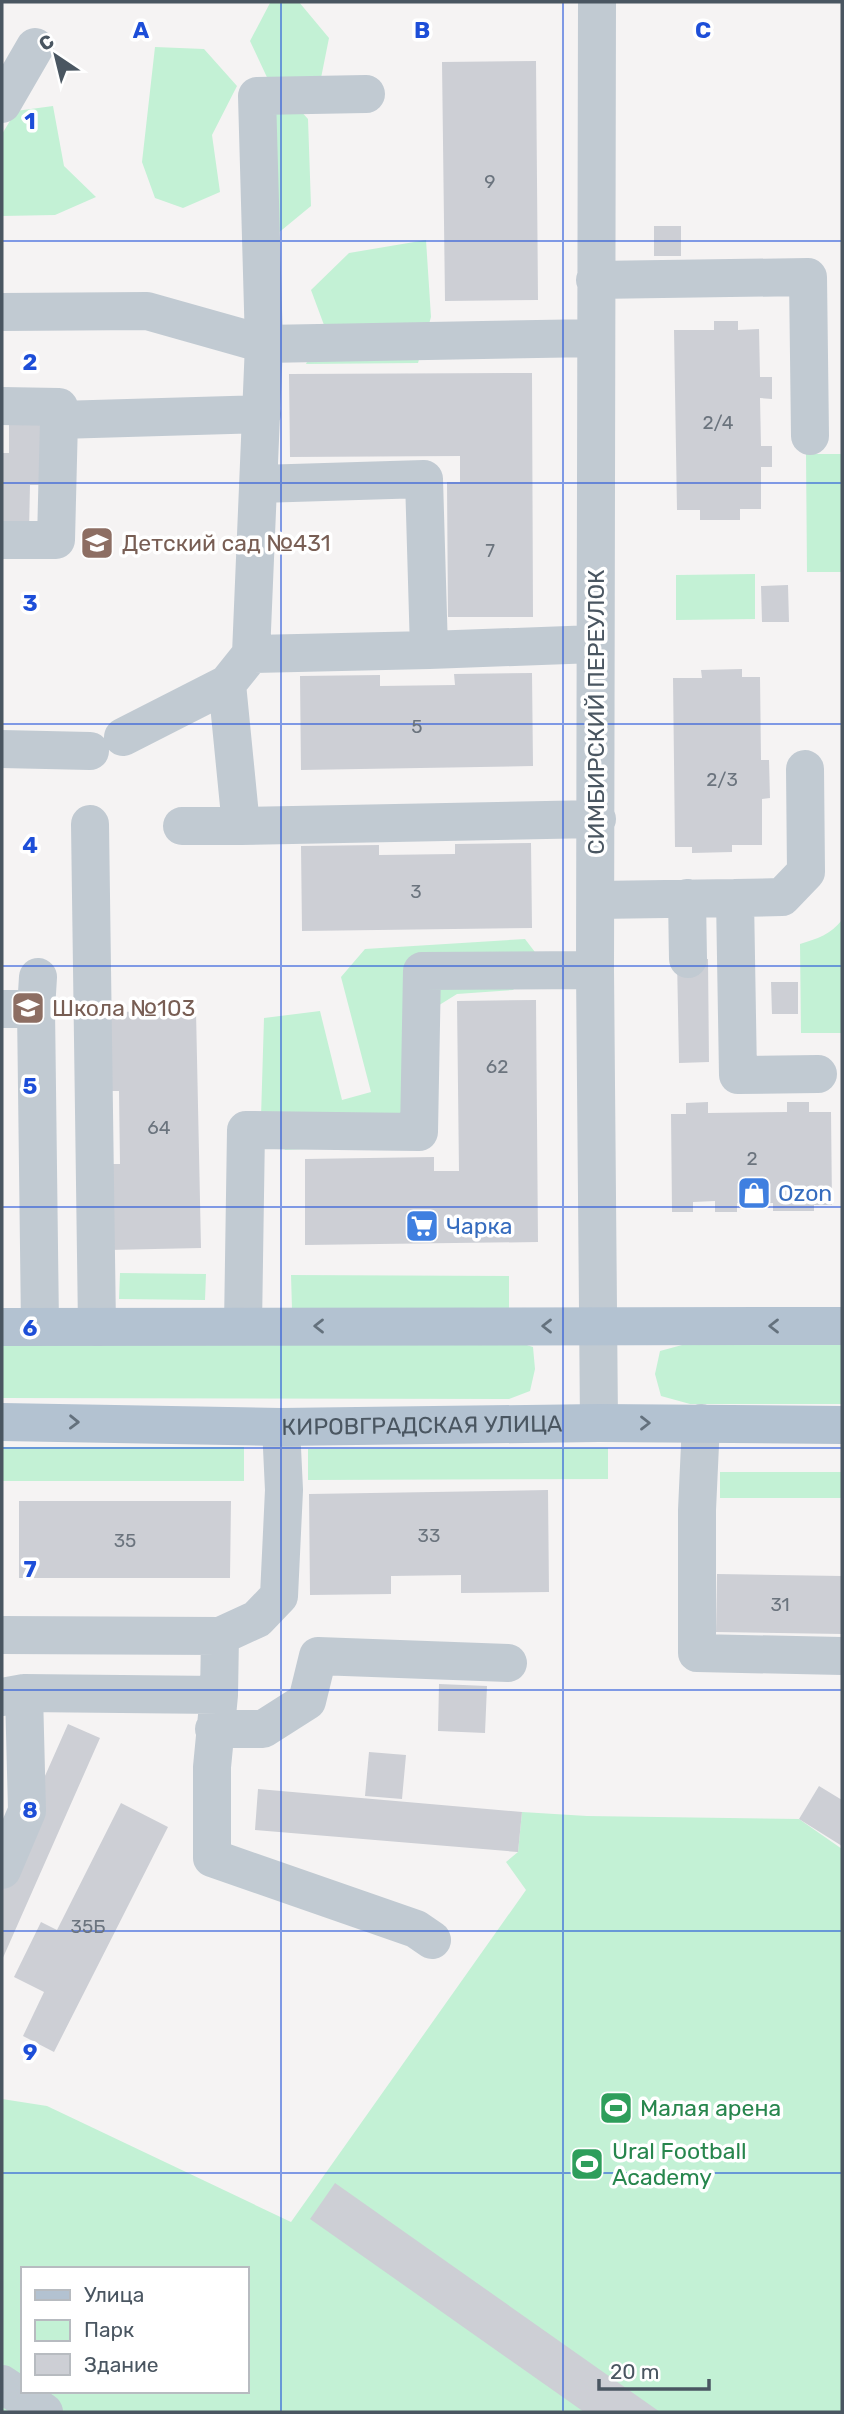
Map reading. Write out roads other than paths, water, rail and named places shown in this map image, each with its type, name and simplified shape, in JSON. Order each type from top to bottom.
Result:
[{"type":"main road","points":[[2,1327],[842,1326]]},
{"type":"main road","name":"КИРОВГРАДСКАЯ УЛИЦА","points":[[2,1422],[281,1427],[599,1423],[842,1425]]},
{"type":"street","name":"СИМБИРСКИЙ ПЕРЕУЛОК","points":[[597,2],[595,970],[599,1423]]},
{"type":"street","points":[[2,104],[35,47]]},
{"type":"street","points":[[2,749],[106,744],[227,684],[251,654],[264,344],[257,96],[366,94]]},
{"type":"street","points":[[595,281],[808,277],[810,436]]},
{"type":"street","points":[[2,312],[147,311],[264,344],[595,338]]},
{"type":"street","points":[[2,406],[59,407],[56,540],[2,540]]},
{"type":"street","points":[[59,420],[261,414]]},
{"type":"street","points":[[259,484],[424,479],[429,650]]},
{"type":"street","points":[[251,654],[595,644]]},
{"type":"street","points":[[227,684],[241,826]]},
{"type":"street","points":[[596,900],[782,897],[806,872],[805,769]]},
{"type":"street","points":[[182,826],[597,819]]},
{"type":"street","points":[[90,824],[97,1327]]},
{"type":"street","points":[[687,898],[688,959]]},
{"type":"street","points":[[735,898],[737,1075],[818,1074]]},
{"type":"street","points":[[243,1326],[246,1130],[419,1132],[422,971],[595,970]]},
{"type":"street","points":[[25,998],[40,1326]]},
{"type":"street","points":[[701,1423],[697,1510],[697,1653],[842,1656]]},
{"type":"street","points":[[2,1634],[220,1636],[257,1619],[279,1596],[284,1490],[281,1427]]},
{"type":"street","points":[[220,1636],[212,1767],[212,1858],[416,1929],[432,1940]]},
{"type":"street","points":[[2,1870],[27,1811],[13,1695],[217,1712],[263,1729],[307,1701],[318,1656],[508,1663]]},
{"type":"street","points":[[2,2384],[44,2412]]},
{"type":"place","name":"Детский сад №431","points":[[97,543]]},
{"type":"place","name":"Школа №103","points":[[28,1008]]},
{"type":"place","name":"Ozon","points":[[754,1193]]},
{"type":"place","name":"Чарка","points":[[422,1226]]},
{"type":"place","name":"Малая арена","points":[[616,2108]]},
{"type":"place","name":"Ural Football Academy","points":[[587,2164]]}]
